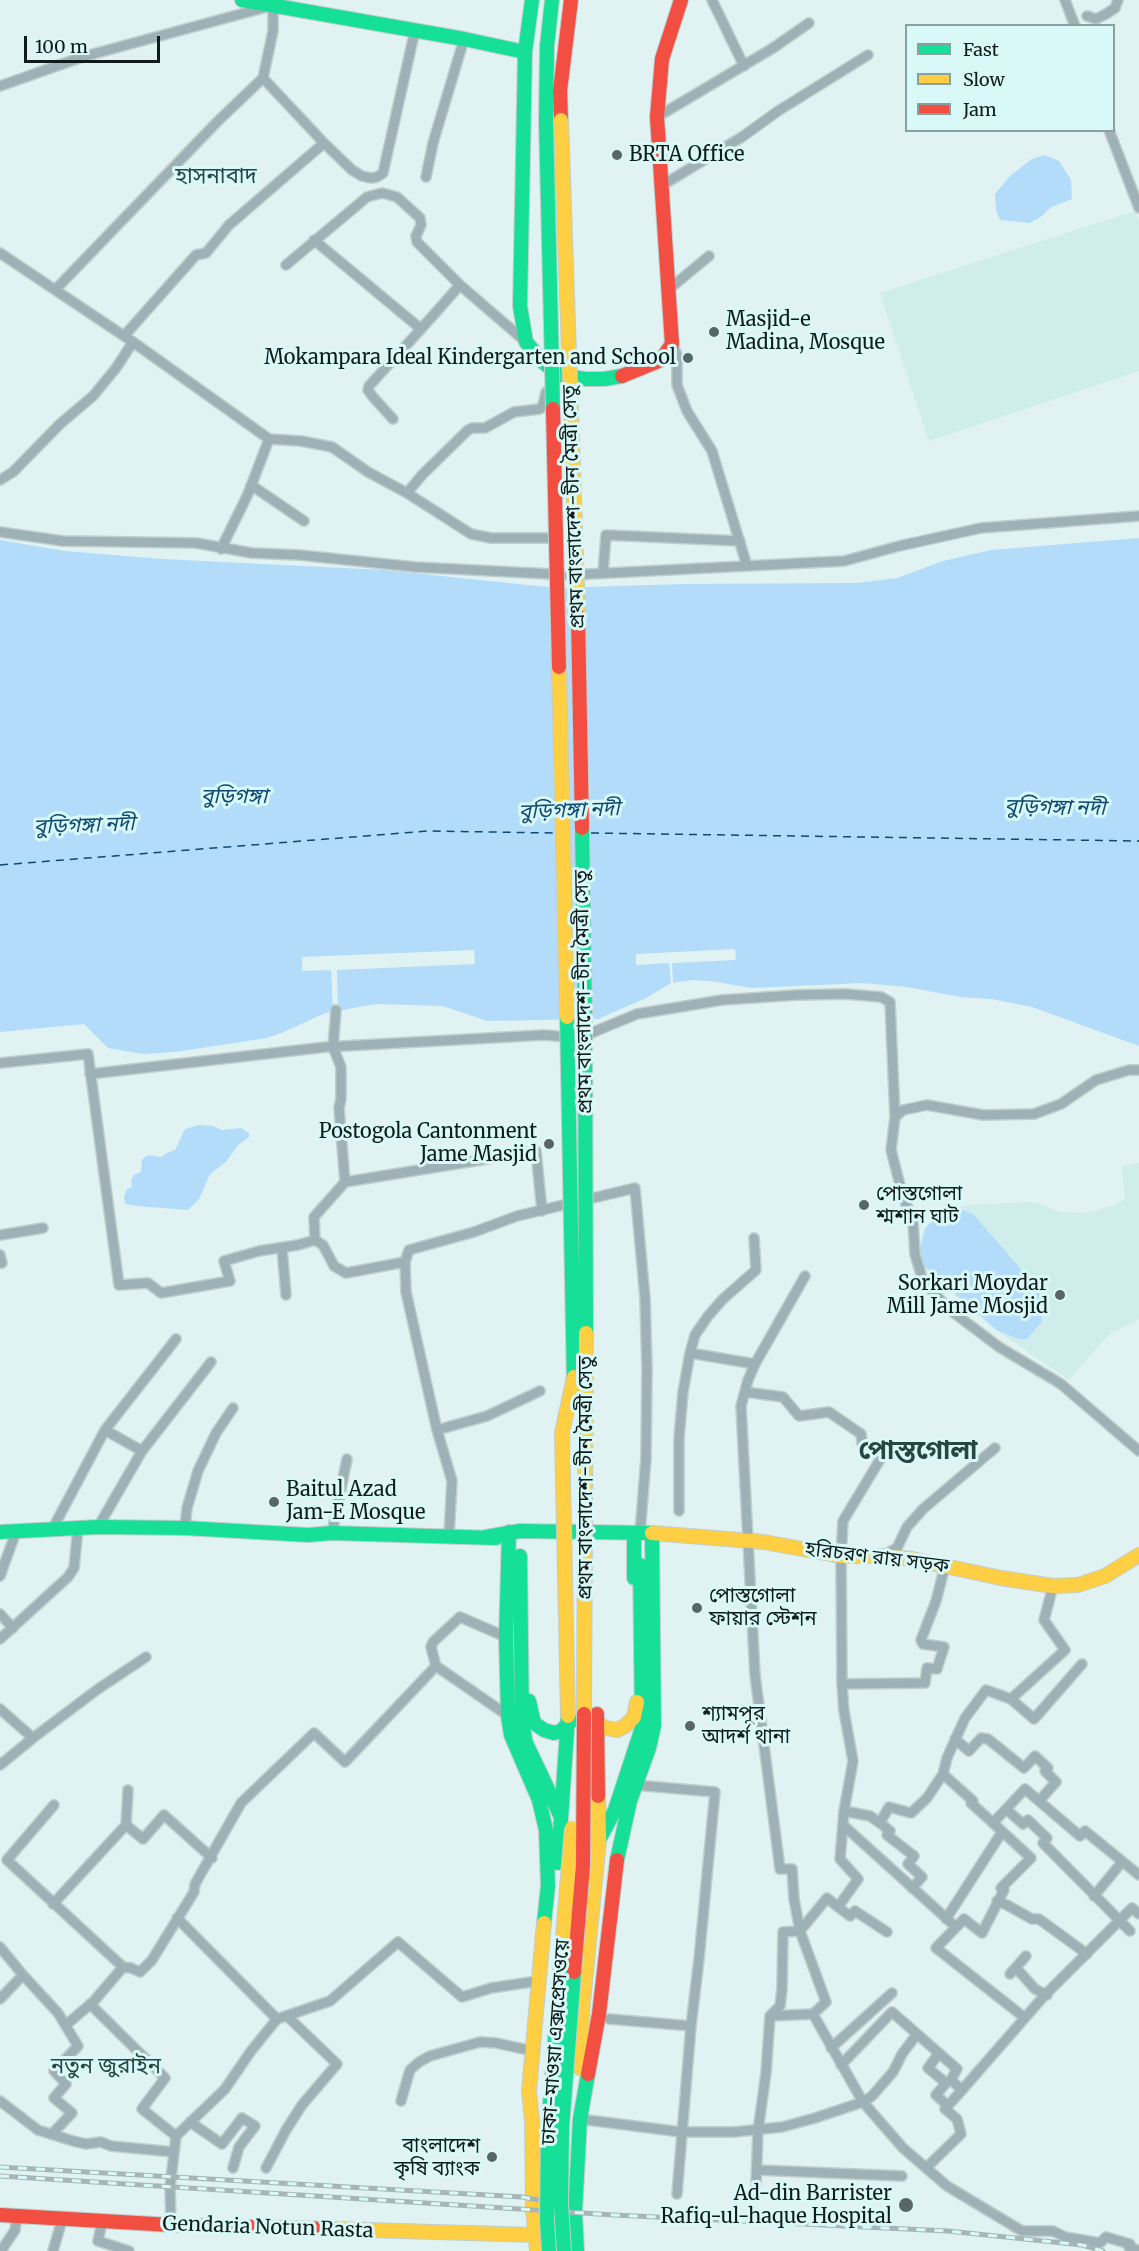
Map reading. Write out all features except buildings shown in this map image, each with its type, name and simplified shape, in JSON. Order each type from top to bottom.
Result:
[{"type":"main road","points":[[242,0],[273,3],[525,52]]},
{"type":"main road","points":[[532,0],[525,52],[520,306],[526,342],[543,362],[562,375],[604,379],[627,375],[662,360],[672,344],[657,117],[662,59],[681,0]]},
{"type":"main road","points":[[552,0],[547,46],[546,121],[580,1377],[583,1865]]},
{"type":"main road","name":"প্রথম বাংলাদেশ-চীন মৈত্রী সেতু","points":[[571,0],[560,91],[577,579],[585,1014],[580,1377]]},
{"type":"main road","points":[[532,2121],[542,2048],[561,1818],[581,1719],[596,1435],[580,1377]]},
{"type":"main road","name":"হরিচরণ রায় সড়ক","points":[[0,1532],[98,1527],[522,1538],[678,1536],[764,1542],[841,1556],[912,1559],[1053,1586],[1078,1585],[1105,1576],[1139,1555]]},
{"type":"main road","points":[[522,1538],[530,1710],[534,1723],[554,1733],[581,1719],[617,1730],[630,1722],[636,1708],[642,1537]]},
{"type":"main road","points":[[577,2251],[575,2212],[581,2114],[599,2014],[618,1849],[654,1726],[651,1568],[642,1537]]},
{"type":"main road","points":[[583,1865],[615,1810],[642,1728],[642,1537]]},
{"type":"main road","points":[[522,1538],[506,1637],[508,1716],[511,1735],[539,1800],[546,1830],[548,1886],[529,2091],[532,2121],[533,2209],[537,2251]]},
{"type":"main road","points":[[522,1538],[520,1713],[526,1743],[561,1818],[572,1833]]},
{"type":"main road","points":[[581,1719],[599,1841],[582,2012],[579,2095],[581,2114]]},
{"type":"main road","name":"ঢাকা-মাওয়া এক্সপ্রেসওয়ে","points":[[549,2251],[548,2129],[581,1719]]},
{"type":"main road","name":"ঢাকা-মাওয়া এক্সপ্রেসওয়ে","points":[[564,2251],[561,2204],[562,2128],[583,1865]]},
{"type":"main road","name":"Gendaria Notun Rasta","points":[[0,2215],[171,2225],[535,2235]]},
{"type":"street","points":[[712,0],[744,66]]},
{"type":"street","points":[[1065,0],[1074,24]]},
{"type":"street","points":[[1087,16],[1095,19],[1106,14],[1115,8],[1118,0]]},
{"type":"street","points":[[0,87],[82,57],[273,3],[273,31],[263,78],[218,121],[56,290]]},
{"type":"street","points":[[657,117],[744,66],[809,23]]},
{"type":"street","points":[[263,78],[324,144],[352,170],[362,176],[377,177],[383,173],[415,30]]},
{"type":"street","points":[[426,177],[433,143],[464,39]]},
{"type":"street","points":[[661,186],[868,56]]},
{"type":"street","points":[[1110,132],[1139,208]]},
{"type":"street","points":[[124,336],[196,255],[206,253],[230,225],[324,144]]},
{"type":"street","points":[[286,265],[367,197],[382,194],[397,197],[420,219],[417,242],[460,285],[526,342]]},
{"type":"street","points":[[314,240],[421,329]]},
{"type":"street","points":[[0,253],[133,342],[269,439],[301,441],[332,447],[368,472],[407,493],[471,534],[491,538],[556,538]]},
{"type":"street","points":[[668,290],[709,256]]},
{"type":"street","points":[[393,419],[373,398],[368,390],[369,386],[460,285]]},
{"type":"street","points":[[0,480],[13,472],[75,410],[93,396],[116,368],[133,342]]},
{"type":"street","points":[[672,344],[677,356],[676,385],[687,411],[712,451],[747,566]]},
{"type":"street","points":[[407,493],[468,430],[485,428],[514,412],[540,409],[546,390],[562,375]]},
{"type":"street","points":[[562,375],[570,575]]},
{"type":"street","points":[[221,549],[251,485],[269,439]]},
{"type":"street","points":[[251,485],[304,520]]},
{"type":"street","points":[[0,532],[63,541],[196,543],[252,554],[299,555],[415,567],[570,575],[844,561],[898,546],[981,528],[1139,516]]},
{"type":"street","points":[[603,573],[606,535],[740,541]]},
{"type":"street","points":[[90,1074],[333,1047],[544,1035],[578,1038],[637,1014],[722,1000],[846,994],[881,997],[890,1002],[895,1117],[891,1150],[902,1194],[913,1222],[915,1254],[923,1281],[950,1310],[999,1347],[1061,1384],[1139,1451]]},
{"type":"street","points":[[336,1010],[333,1047],[341,1067],[339,1108],[345,1182]]},
{"type":"street","points":[[0,1063],[88,1054],[119,1286],[148,1283],[161,1293],[230,1281],[224,1261],[259,1251],[315,1240],[323,1245],[334,1266],[346,1273],[405,1262]]},
{"type":"street","points":[[895,1117],[903,1110],[927,1105],[983,1115],[1034,1114],[1061,1104],[1096,1080],[1129,1070],[1139,1070]]},
{"type":"street","points":[[315,1240],[314,1217],[345,1182],[536,1151],[542,1211]]},
{"type":"street","points":[[449,1536],[452,1481],[437,1430],[405,1292],[405,1262],[409,1250],[474,1232],[517,1216],[634,1188],[645,1298],[647,1368],[642,1537]]},
{"type":"street","points":[[0,1235],[43,1228]]},
{"type":"street","points":[[679,1511],[683,1392],[690,1353],[695,1335],[708,1316],[723,1299],[756,1270],[754,1238]]},
{"type":"street","points":[[282,1248],[286,1295]]},
{"type":"street","points":[[0,1255],[2,1263],[0,1263]]},
{"type":"street","points":[[770,2016],[813,2014],[826,2002],[800,1931],[794,1899],[792,1869],[780,1869],[755,1675],[741,1406],[755,1364],[805,1276]]},
{"type":"street","points":[[53,1528],[105,1430],[177,1339]]},
{"type":"street","points":[[690,1353],[755,1364]]},
{"type":"street","points":[[98,1527],[142,1451],[211,1362]]},
{"type":"street","points":[[437,1430],[487,1416],[540,1391]]},
{"type":"street","points":[[745,1392],[783,1397],[799,1416],[829,1412],[861,1434],[862,1443],[881,1458],[843,1521],[842,1684],[844,1711],[853,1761],[844,1811],[840,1859],[858,1879],[838,1906]]},
{"type":"street","points":[[185,1528],[186,1508],[198,1471],[216,1433],[233,1408]]},
{"type":"street","points":[[105,1430],[142,1451]]},
{"type":"street","points":[[882,1556],[897,1548],[907,1527],[923,1509],[995,1448]]},
{"type":"street","points":[[332,1533],[347,1459]]},
{"type":"street","points":[[0,1639],[69,1577],[74,1568],[78,1528]]},
{"type":"street","points":[[0,1576],[16,1532]]},
{"type":"street","points":[[842,1684],[925,1683],[927,1668],[937,1669],[944,1647],[923,1644],[921,1640],[936,1601],[945,1566]]},
{"type":"street","points":[[1011,1699],[1065,1650],[1044,1620],[1053,1586]]},
{"type":"street","points":[[0,1614],[13,1628]]},
{"type":"street","points":[[506,1637],[460,1617],[433,1642],[431,1647],[435,1666],[508,1716]]},
{"type":"street","points":[[0,1765],[98,1689],[146,1657]]},
{"type":"street","points":[[880,1823],[889,1807],[911,1813],[927,1798],[943,1774],[947,1758],[965,1718],[986,1690],[1011,1699],[1034,1719],[1082,1664]]},
{"type":"street","points":[[54,1805],[3,1858],[123,1967],[140,1972],[152,1960],[212,1858],[221,1836],[241,1803],[314,1733],[345,1762],[435,1666]]},
{"type":"street","points":[[0,1709],[33,1738]]},
{"type":"street","points":[[956,1739],[969,1751],[981,1738],[988,1739],[1024,1768],[1035,1756],[1048,1768],[1045,1771],[1056,1782],[1039,1801]]},
{"type":"street","points":[[943,1774],[1031,1858],[1001,1888],[1004,1890],[982,1933],[964,1919],[936,1948],[1025,2018]]},
{"type":"street","points":[[635,1785],[715,1792],[676,2194]]},
{"type":"street","points":[[993,1823],[1025,1789],[1080,1836],[1085,1831],[1139,1875]]},
{"type":"street","points":[[53,1904],[126,1826],[128,1790]]},
{"type":"street","points":[[1006,1809],[1023,1824],[1028,1821],[1047,1838],[1043,1843],[1070,1873],[1130,1931]]},
{"type":"street","points":[[844,1811],[870,1815],[890,1831],[887,1835],[914,1856],[908,1863],[922,1877],[912,1888]]},
{"type":"street","points":[[126,1826],[143,1839],[164,1815],[212,1858]]},
{"type":"street","points":[[843,1825],[956,1928]]},
{"type":"street","points":[[946,1918],[1002,1832]]},
{"type":"street","points":[[1094,1896],[1122,1862]]},
{"type":"street","points":[[756,2185],[758,2131],[766,2073],[770,2016],[780,2006],[783,1932],[800,1931],[827,1898],[850,1916],[855,1911],[887,1932]]},
{"type":"street","points":[[997,1901],[1032,1919],[1039,1919],[1087,1954]]},
{"type":"street","points":[[926,2168],[961,2134],[957,2119],[945,2109],[1025,2018],[1119,1921],[1132,1908],[1139,1914]]},
{"type":"street","points":[[177,1918],[277,2019]]},
{"type":"street","points":[[171,2225],[170,2187],[176,2136],[225,2089],[251,2050],[277,2019],[330,2001],[398,1942],[462,1997],[491,1988],[538,1981]]},
{"type":"street","points":[[0,1947],[22,1975],[52,2006],[78,2046],[54,2071],[66,2084],[54,2098],[72,2113],[52,2134]]},
{"type":"street","points":[[1026,1956],[1013,1971],[1035,1989],[1047,1995]]},
{"type":"street","points":[[66,2025],[90,2004],[123,1967]]},
{"type":"street","points":[[0,1999],[22,1975]]},
{"type":"street","points":[[831,2048],[892,1993]]},
{"type":"street","points":[[90,2004],[165,2078],[142,2109],[176,2136]]},
{"type":"street","points":[[841,2066],[892,2012],[957,2069],[951,2080],[962,2090]]},
{"type":"street","points":[[813,2014],[863,2102],[903,2148],[947,2186],[1022,2231],[1053,2231],[1065,2237],[1100,2243],[1106,2237],[1130,2244],[1128,2247],[1137,2250]]},
{"type":"street","points":[[266,2168],[302,2105],[337,2064],[288,2017]]},
{"type":"street","points":[[609,2019],[691,2026]]},
{"type":"street","points":[[581,2114],[681,2132],[758,2131],[815,2118],[863,2102],[882,2087],[917,2034]]},
{"type":"street","points":[[400,2101],[410,2070],[418,2062],[430,2056],[480,2042],[533,2051]]},
{"type":"street","points":[[939,2053],[928,2068],[946,2083],[936,2095],[948,2106]]},
{"type":"street","points":[[0,2101],[38,2130],[86,2144],[101,2142],[111,2146],[174,2152]]},
{"type":"street","points":[[190,2122],[222,2144],[242,2118],[255,2126],[239,2146],[233,2168]]},
{"type":"street","points":[[758,2169],[902,2176]]},
{"type":"street","points":[[1,2251],[15,2230],[17,2216]]},
{"type":"street","points":[[53,2251],[62,2220]]},
{"type":"street","points":[[102,2222],[98,2241],[129,2251]]},
{"type":"shaded area","points":[[1135,211],[1139,221],[1139,371],[929,441],[880,293]]},
{"type":"shaded area","points":[[1139,1163],[1139,1319],[1108,1335],[1069,1380],[989,1325],[924,1268],[919,1248],[924,1229],[935,1217],[951,1208],[978,1204],[1034,1202],[1060,1212],[1087,1213],[1115,1205],[1125,1199],[1122,1166]]},
{"type":"water","points":[[1045,155],[1059,161],[1071,180],[1072,199],[1051,207],[1030,223],[1000,220],[996,210],[995,194],[1010,176],[1032,159]]},
{"type":"water","name":"বুড়িগঙ্গা","points":[[1139,538],[1139,1046],[1032,1007],[991,999],[960,997],[907,987],[862,983],[752,988],[692,980],[671,983],[646,998],[598,1019],[487,1021],[443,1006],[376,1004],[325,1013],[267,1038],[175,1052],[143,1054],[108,1048],[84,1024],[0,1032],[0,540],[65,551],[162,559],[384,570],[556,588],[683,584],[857,583],[897,578],[943,561],[991,550]]},
{"type":"water","points":[[199,1125],[213,1126],[222,1130],[241,1128],[249,1133],[249,1137],[238,1145],[226,1162],[210,1174],[199,1199],[188,1210],[125,1204],[124,1197],[127,1189],[132,1187],[131,1180],[134,1175],[141,1172],[142,1160],[149,1155],[161,1157],[175,1150],[185,1129]]},
{"type":"water","points":[[953,1208],[974,1215],[1044,1296],[1039,1301],[1043,1307],[1041,1323],[1027,1339],[1019,1339],[998,1331],[924,1266],[920,1251],[925,1229],[933,1220]]},
{"type":"pier","points":[[735,949],[736,960],[672,963],[673,983],[671,983],[669,963],[636,965],[636,954]]},
{"type":"pier","points":[[474,950],[475,964],[337,970],[338,1010],[333,1011],[331,970],[302,971],[302,957]]},
{"type":"ferry route","points":[[0,865],[428,831],[553,833]]},
{"type":"ferry route","points":[[591,833],[1139,841]]},
{"type":"railway","points":[[0,2167],[522,2197],[555,2203]]},
{"type":"railway","points":[[0,2176],[614,2215],[948,2231],[1082,2245],[1103,2251]]},
{"type":"traffic: fast","points":[[242,0],[525,52],[532,0]]},
{"type":"traffic: fast","points":[[546,121],[547,46],[552,0]]},
{"type":"traffic: fast","points":[[525,52],[520,306],[526,342],[543,362],[559,375],[585,379],[622,376]]},
{"type":"traffic: fast","points":[[546,121],[553,409]]},
{"type":"traffic: fast","points":[[582,828],[586,1333]]},
{"type":"traffic: fast","points":[[567,1017],[574,1386]]},
{"type":"traffic: fast","points":[[0,1532],[98,1527],[185,1528],[308,1535],[332,1533],[496,1538]]},
{"type":"traffic: fast","points":[[486,1537],[520,1531],[652,1533],[654,1726],[649,1748],[630,1801],[617,1860]]},
{"type":"traffic: fast","points":[[509,1532],[506,1637],[508,1716],[511,1735],[539,1800],[546,1830],[548,1886],[544,1923]]},
{"type":"traffic: fast","points":[[634,1533],[634,1578]]},
{"type":"traffic: fast","points":[[520,1556],[522,1723],[526,1743],[561,1817]]},
{"type":"traffic: fast","points":[[600,1838],[615,1810],[642,1728],[640,1565]]},
{"type":"traffic: fast","points":[[529,1701],[534,1723],[544,1730],[554,1733],[561,1731],[572,1720]]},
{"type":"traffic: fast","points":[[558,1863],[568,1716]]},
{"type":"traffic: fast","points":[[549,2251],[548,2129],[561,1961]]},
{"type":"traffic: fast","points":[[564,2251],[561,2204],[562,2128],[574,1972]]},
{"type":"traffic: fast","points":[[577,2251],[575,2212],[580,2119],[588,2074]]},
{"type":"traffic: slow","points":[[561,120],[578,616]]},
{"type":"traffic: slow","points":[[559,667],[567,1017]]},
{"type":"traffic: slow","points":[[584,1714],[586,1333]]},
{"type":"traffic: slow","points":[[568,1716],[562,1433],[574,1377]]},
{"type":"traffic: slow","points":[[652,1533],[764,1542],[841,1556],[912,1559],[1001,1578],[1053,1586],[1078,1585],[1105,1576],[1139,1555]]},
{"type":"traffic: slow","points":[[589,1719],[606,1728],[617,1730],[634,1717],[637,1702]]},
{"type":"traffic: slow","points":[[580,2068],[582,2012],[599,1841],[598,1796]]},
{"type":"traffic: slow","points":[[561,1961],[572,1828]]},
{"type":"traffic: slow","points":[[537,2251],[533,2209],[532,2121],[529,2091],[544,1923]]},
{"type":"traffic: slow","points":[[333,2229],[535,2235]]},
{"type":"traffic: jam","points":[[561,120],[560,91],[571,0]]},
{"type":"traffic: jam","points":[[622,376],[661,360],[672,344],[657,117],[662,59],[681,0]]},
{"type":"traffic: jam","points":[[553,409],[559,667]]},
{"type":"traffic: jam","points":[[578,616],[582,828]]},
{"type":"traffic: jam","points":[[574,1972],[583,1865],[584,1714]]},
{"type":"traffic: jam","points":[[597,1714],[598,1796]]},
{"type":"traffic: jam","points":[[588,2074],[599,2014],[617,1860]]},
{"type":"traffic: jam","points":[[0,2215],[171,2225],[333,2229]]},
{"type":"place","name":"BRTA Office","points":[[617,155]]},
{"type":"place","name":"Masjid-e Madina, Mosque","points":[[714,332]]},
{"type":"place","name":"Mokampara Ideal Kindergarten and School","points":[[688,358]]},
{"type":"place","name":"Postogola Cantonment Jame Masjid","points":[[549,1144]]},
{"type":"place","name":"পোস্তগোলা শ্মশান ঘাট","points":[[864,1205]]},
{"type":"place","name":"Sorkari Moydar Mill Jame Mosjid","points":[[1060,1295]]},
{"type":"place","name":"Baitul Azad Jam-E Mosque","points":[[274,1502]]},
{"type":"place","name":"পোস্তগোলা ফায়ার স্টেশন","points":[[697,1608]]},
{"type":"place","name":"শ্যামপুর আদর্শ থানা","points":[[690,1726]]},
{"type":"place","name":"বাংলাদেশ কৃষি ব্যাংক","points":[[492,2157]]},
{"type":"place","name":"Ad-din Barrister Rafiq-ul-haque Hospital","points":[[906,2205]]},
{"type":"district","name":"হাসনাবাদ","points":[[216,177]]},
{"type":"district","name":"পোস্তগোলা","points":[[918,1452]]},
{"type":"district","name":"নতুন জুরাইন","points":[[106,2067]]},
{"type":"water label","name":"বুড়িগঙ্গা নদী","points":[[1055,808]]},
{"type":"water label","name":"বুড়িগঙ্গা নদী","points":[[569,811]]},
{"type":"water label","name":"বুড়িগঙ্গা নদী","points":[[84,826]]}]
